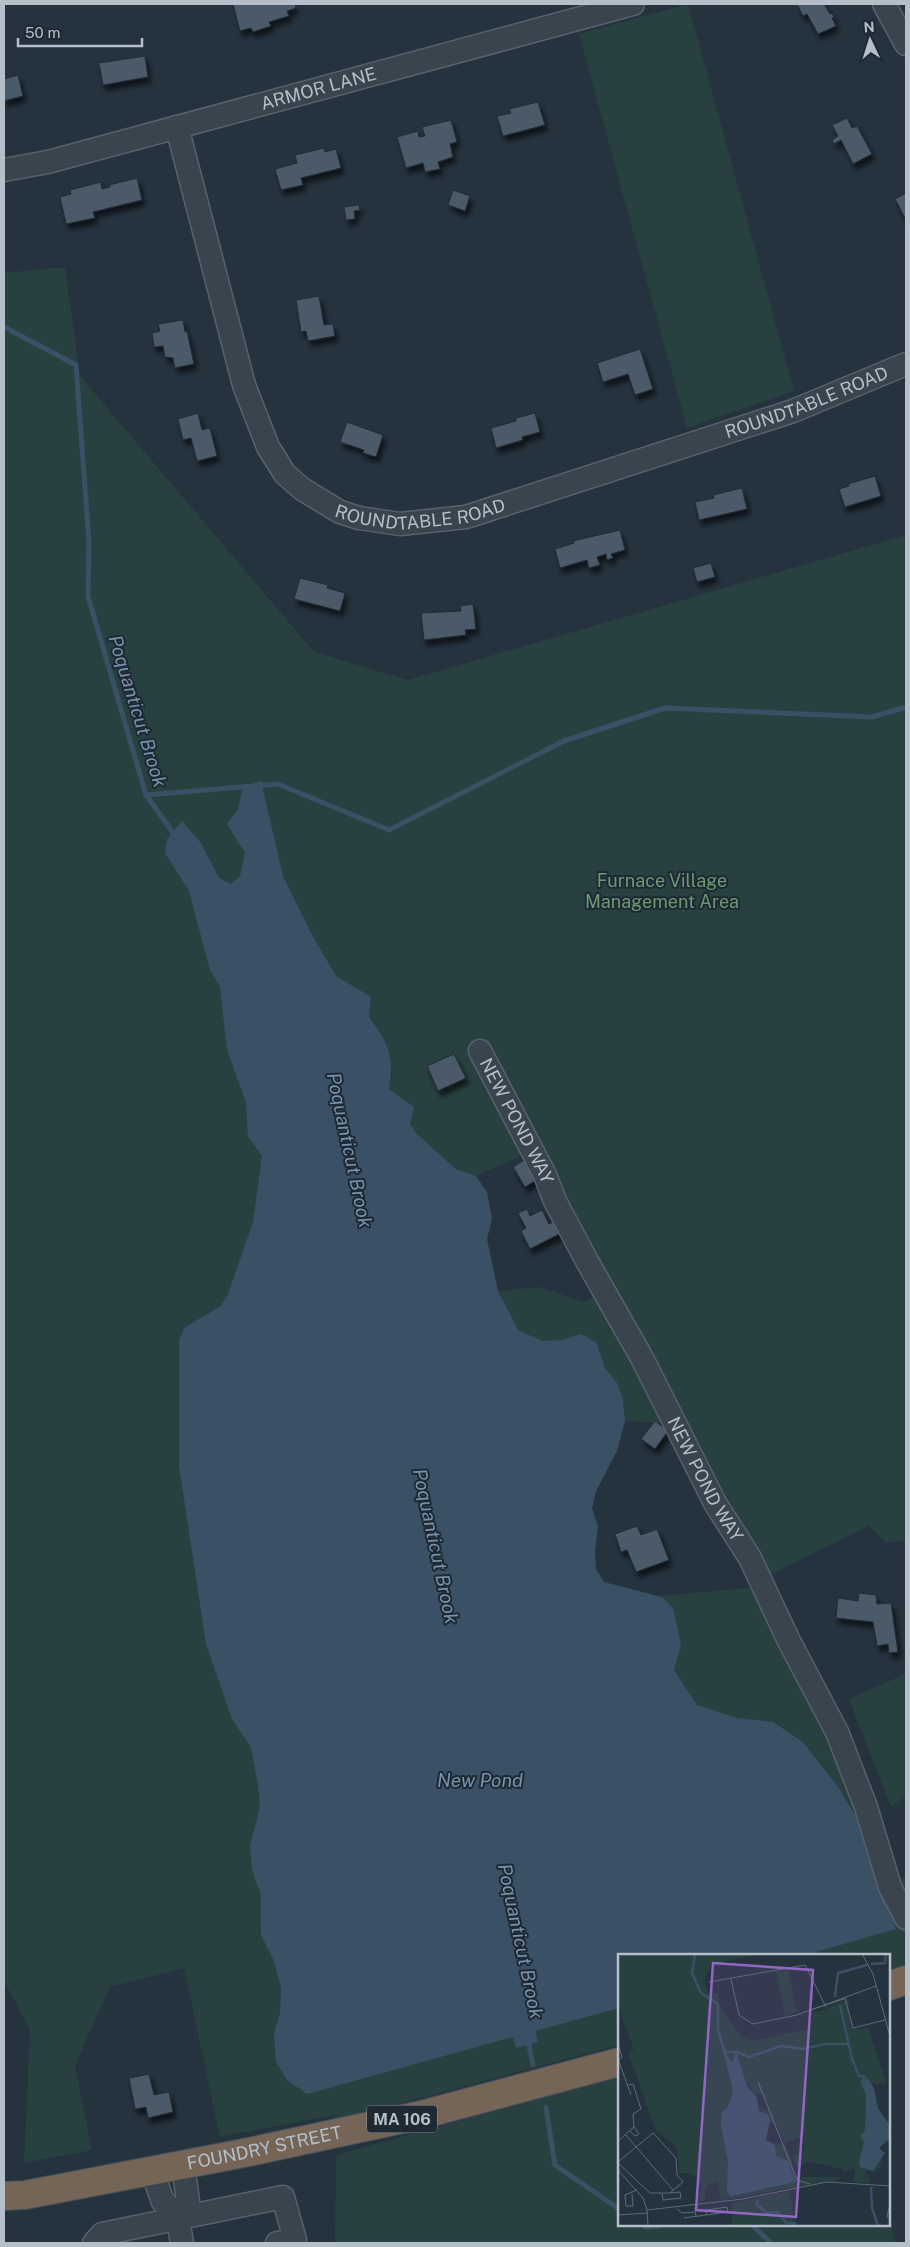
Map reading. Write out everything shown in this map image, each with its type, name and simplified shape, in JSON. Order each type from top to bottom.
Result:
[{"type":"highway","points":[[890,1986],[906,1980]]},
{"type":"highway","name":"FOUNDRY STREET","points":[[11,2198],[250,2152],[420,2114],[618,2062]]},
{"type":"street","name":"ARMOR LANE","points":[[4,170],[48,162],[177,128],[633,4]]},
{"type":"street","points":[[884,4],[906,44]]},
{"type":"street","name":"ROUNDTABLE ROAD","points":[[177,128],[244,385],[268,448],[285,474],[302,489],[340,512],[359,518],[400,524],[466,517],[794,411],[906,364]]},
{"type":"street","name":"NEW POND WAY","points":[[480,1051],[545,1175],[555,1201],[642,1358],[715,1503],[750,1558],[789,1641],[837,1732],[866,1807],[890,1887],[906,1918]]},
{"type":"street","points":[[178,2216],[188,2200],[182,2165]]},
{"type":"street","points":[[152,2171],[163,2202],[178,2216],[182,2243]]},
{"type":"street","points":[[94,2243],[102,2234],[178,2216],[283,2197],[295,2240],[277,2243]]},
{"type":"green space","points":[[688,4],[794,391],[687,428],[579,34]]},
{"type":"green space","name":"Furnace Village Management Area","points":[[65,267],[80,376],[314,652],[408,680],[906,535],[906,1540],[886,1543],[869,1526],[768,1576],[898,1878],[906,1878],[906,1965],[890,1970],[890,1954],[618,1954],[618,2045],[336,2121],[334,2115],[220,2137],[184,1968],[110,1987],[75,2065],[92,2150],[24,2163],[30,2030],[4,1981],[4,273]],"holes":[[[279,1031],[393,1070],[389,1089],[416,1133],[456,1169],[476,1176],[525,1154],[600,1295],[583,1302],[540,1287],[498,1291],[517,1328]],[[624,1403],[625,1421],[663,1423],[757,1587],[454,1615]]]},
{"type":"green space","points":[[906,1671],[906,1796],[891,1807],[849,1699],[903,1675]]},
{"type":"green space","points":[[618,2076],[618,2227],[890,2227],[890,2220],[896,2243],[335,2243],[336,2155]]},
{"type":"water","name":"New Pond","points":[[261,781],[283,876],[311,933],[336,976],[371,997],[369,1017],[385,1042],[390,1059],[391,1078],[389,1089],[414,1107],[410,1124],[416,1133],[456,1169],[476,1176],[487,1192],[492,1219],[487,1239],[498,1291],[519,1331],[543,1341],[562,1340],[581,1334],[596,1342],[605,1368],[617,1383],[623,1399],[625,1421],[617,1451],[596,1491],[592,1509],[598,1526],[595,1551],[596,1569],[604,1582],[662,1597],[673,1608],[681,1645],[674,1670],[697,1705],[737,1718],[773,1722],[803,1742],[839,1788],[860,1824],[896,1929],[809,1954],[618,1954],[618,2008],[535,2031],[538,2042],[516,2048],[513,2037],[307,2094],[287,2080],[276,2062],[274,2033],[280,2013],[281,1988],[274,1961],[261,1935],[261,1895],[252,1870],[250,1846],[260,1807],[258,1785],[251,1747],[232,1719],[206,1644],[179,1466],[179,1340],[184,1328],[221,1306],[228,1294],[253,1222],[262,1156],[248,1136],[246,1102],[227,1050],[220,987],[210,970],[189,891],[165,853],[167,839],[182,821],[201,843],[219,878],[231,884],[240,876],[245,853],[227,824],[238,809],[243,787]]},
{"type":"building","points":[[233,4],[295,4],[296,8],[287,11],[289,16],[269,22],[271,26],[253,32],[251,28],[240,31]]},
{"type":"building","points":[[797,4],[824,4],[830,14],[832,13],[836,26],[818,34],[807,14],[803,16]]},
{"type":"building","points":[[145,56],[148,77],[103,85],[99,63]]},
{"type":"building","points":[[18,75],[23,96],[4,101],[4,79]]},
{"type":"building","points":[[538,102],[545,125],[503,136],[497,116],[511,113],[509,109]]},
{"type":"building","points":[[847,118],[852,128],[857,126],[872,154],[853,164],[841,140],[834,144],[832,140],[838,136],[832,125]]},
{"type":"building","points":[[451,120],[457,142],[450,144],[453,157],[438,162],[440,169],[425,172],[423,163],[406,168],[397,137],[418,131],[419,137],[425,136],[422,127]]},
{"type":"building","points":[[324,148],[325,152],[336,149],[341,168],[301,178],[303,185],[281,190],[275,169],[297,163],[295,155]]},
{"type":"building","points":[[137,178],[142,200],[93,212],[95,218],[66,224],[60,197],[71,194],[70,190],[101,182],[102,189],[110,187],[109,185]]},
{"type":"building","points":[[453,190],[470,196],[465,211],[448,205]]},
{"type":"building","points":[[906,193],[906,220],[895,199]]},
{"type":"building","points":[[359,205],[360,210],[354,211],[355,219],[346,220],[344,207]]},
{"type":"building","points":[[319,296],[324,325],[333,324],[335,336],[308,341],[306,331],[301,332],[296,300]]},
{"type":"building","points":[[183,320],[194,364],[175,368],[173,358],[165,357],[163,346],[154,347],[152,333],[160,331],[158,324]]},
{"type":"building","points":[[640,349],[653,389],[635,395],[628,374],[603,382],[597,363]]},
{"type":"building","points":[[198,413],[202,430],[210,428],[217,456],[197,461],[191,438],[183,440],[178,419]]},
{"type":"building","points":[[535,413],[540,432],[522,437],[523,440],[496,448],[491,428]]},
{"type":"building","points":[[347,422],[383,435],[376,457],[363,453],[364,450],[340,442]]},
{"type":"building","points":[[875,476],[881,496],[845,507],[839,489],[849,486],[848,484]]},
{"type":"building","points":[[742,488],[747,509],[699,520],[695,502],[714,498],[713,495]]},
{"type":"building","points":[[620,530],[625,550],[611,554],[613,558],[607,560],[606,554],[597,557],[600,565],[589,568],[587,560],[560,568],[555,549],[574,543],[573,541]]},
{"type":"building","points":[[711,563],[715,577],[697,582],[693,568]]},
{"type":"building","points":[[300,578],[328,585],[327,588],[345,593],[340,611],[294,599]]},
{"type":"building","points":[[473,604],[476,629],[465,630],[466,635],[424,640],[421,613],[461,611],[460,606]]},
{"type":"building","points":[[454,1054],[466,1078],[438,1091],[427,1066]]},
{"type":"building","points":[[529,1157],[542,1177],[525,1187],[513,1167]]},
{"type":"building","points":[[527,1209],[530,1216],[542,1210],[549,1224],[555,1221],[561,1233],[530,1249],[521,1231],[526,1228],[518,1213]]},
{"type":"building","points":[[655,1421],[668,1431],[655,1449],[641,1439]]},
{"type":"building","points":[[637,1526],[641,1535],[657,1529],[669,1560],[636,1572],[627,1550],[621,1552],[615,1534]]},
{"type":"building","points":[[859,1593],[876,1595],[877,1604],[891,1603],[898,1652],[889,1653],[888,1644],[877,1646],[873,1622],[836,1618],[838,1598],[858,1601]]},
{"type":"building","points":[[149,2074],[154,2095],[169,2092],[173,2112],[148,2118],[146,2107],[135,2109],[129,2078]]},
{"type":"waterway","name":"Poquanticut Brook","points":[[4,327],[76,365],[89,542],[88,596],[146,795],[176,837]]},
{"type":"waterway","points":[[146,795],[278,784],[389,830],[564,741],[665,708],[872,717],[906,707]]},
{"type":"waterway","name":"Poquanticut Brook","points":[[528,2040],[533,2065]]},
{"type":"waterway","name":"Poquanticut Brook","points":[[546,2108],[555,2165],[618,2208]]},
{"type":"waterway","name":"Poquanticut Brook","points":[[754,2227],[771,2243]]}]
